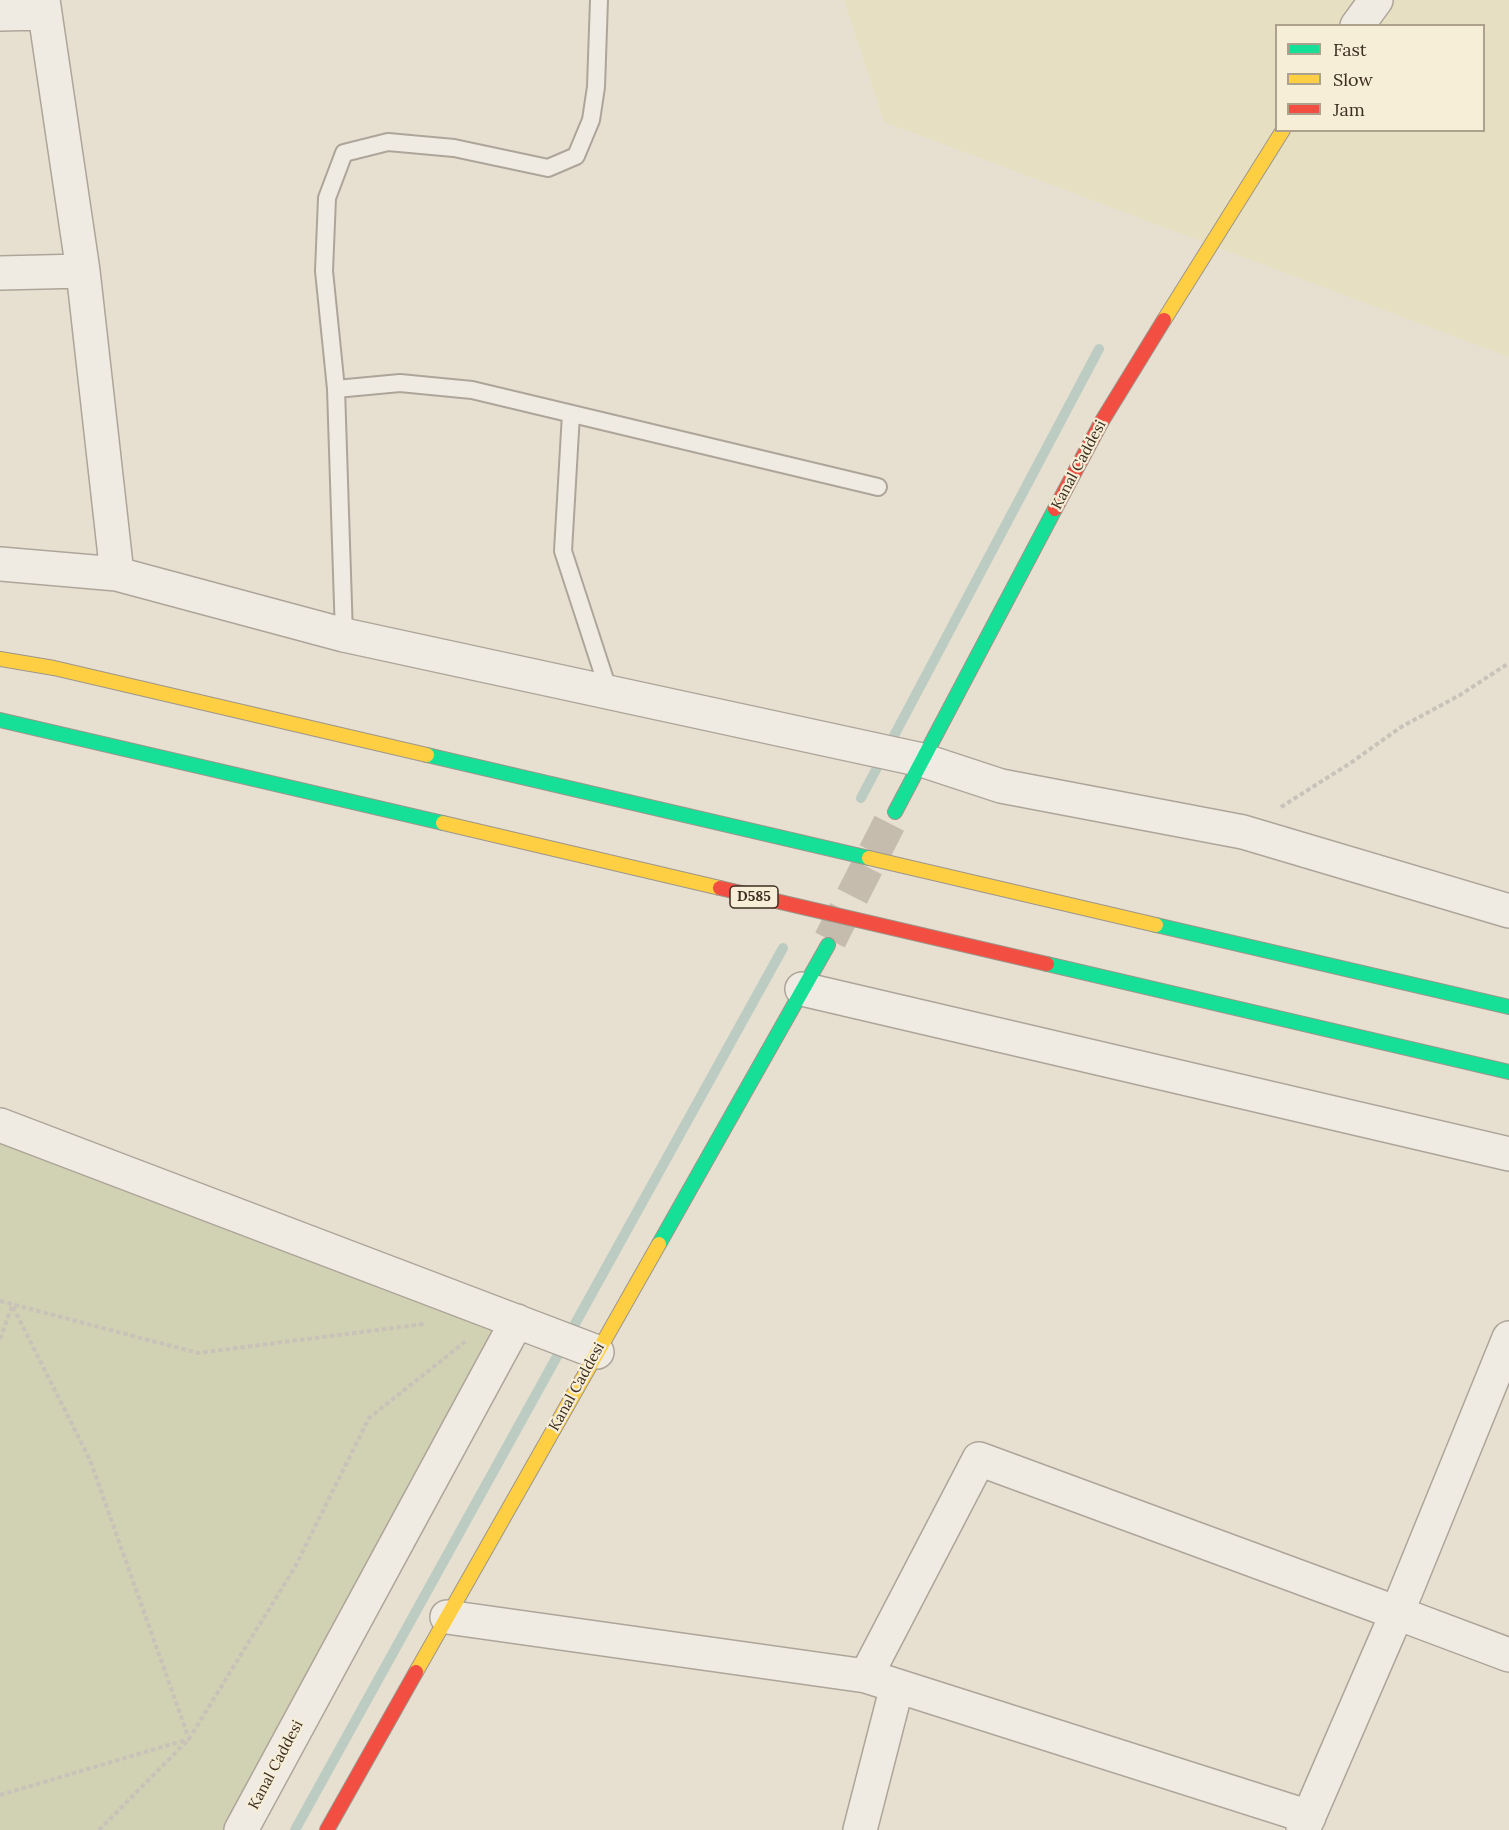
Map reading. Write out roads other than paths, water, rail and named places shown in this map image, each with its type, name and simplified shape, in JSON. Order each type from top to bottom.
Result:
[{"type":"main road","name":"Kanal Caddesi","points":[[895,812],[1102,421],[1221,226],[1282,132]]},
{"type":"main road","points":[[0,659],[112,682],[1509,1007]]},
{"type":"main road","name":"D585","points":[[0,720],[1509,1072]]},
{"type":"main road","name":"Kanal Caddesi","points":[[327,1830],[447,1617],[584,1347],[828,945]]},
{"type":"street","points":[[1358,24],[1376,0]]},
{"type":"street","points":[[0,14],[43,6],[83,271],[117,574]]},
{"type":"street","points":[[0,273],[83,271]]},
{"type":"street","points":[[0,564],[117,574],[344,635],[922,760],[1001,786],[1243,832],[1509,911]]},
{"type":"street","points":[[802,989],[1509,1154]]},
{"type":"street","points":[[0,1125],[584,1347]]},
{"type":"street","name":"Kanal Caddesi","points":[[241,1830],[514,1320]]},
{"type":"street","points":[[447,1617],[866,1676],[1306,1824],[1397,1613],[1509,1338]]},
{"type":"street","points":[[866,1676],[979,1459],[1509,1655]]},
{"type":"street","points":[[860,1830],[897,1686]]},
{"type":"lane","points":[[344,635],[336,389],[324,271],[327,198],[344,153],[388,142],[454,148],[548,168],[576,156],[593,109],[599,0]]},
{"type":"lane","points":[[336,389],[400,383],[472,390],[878,487]]},
{"type":"lane","points":[[572,414],[563,551],[609,692]]},
{"type":"waterway","points":[[861,798],[1099,349]]},
{"type":"waterway","points":[[295,1830],[783,948]]},
{"type":"tunnel","points":[[830,940],[895,812]]}]
